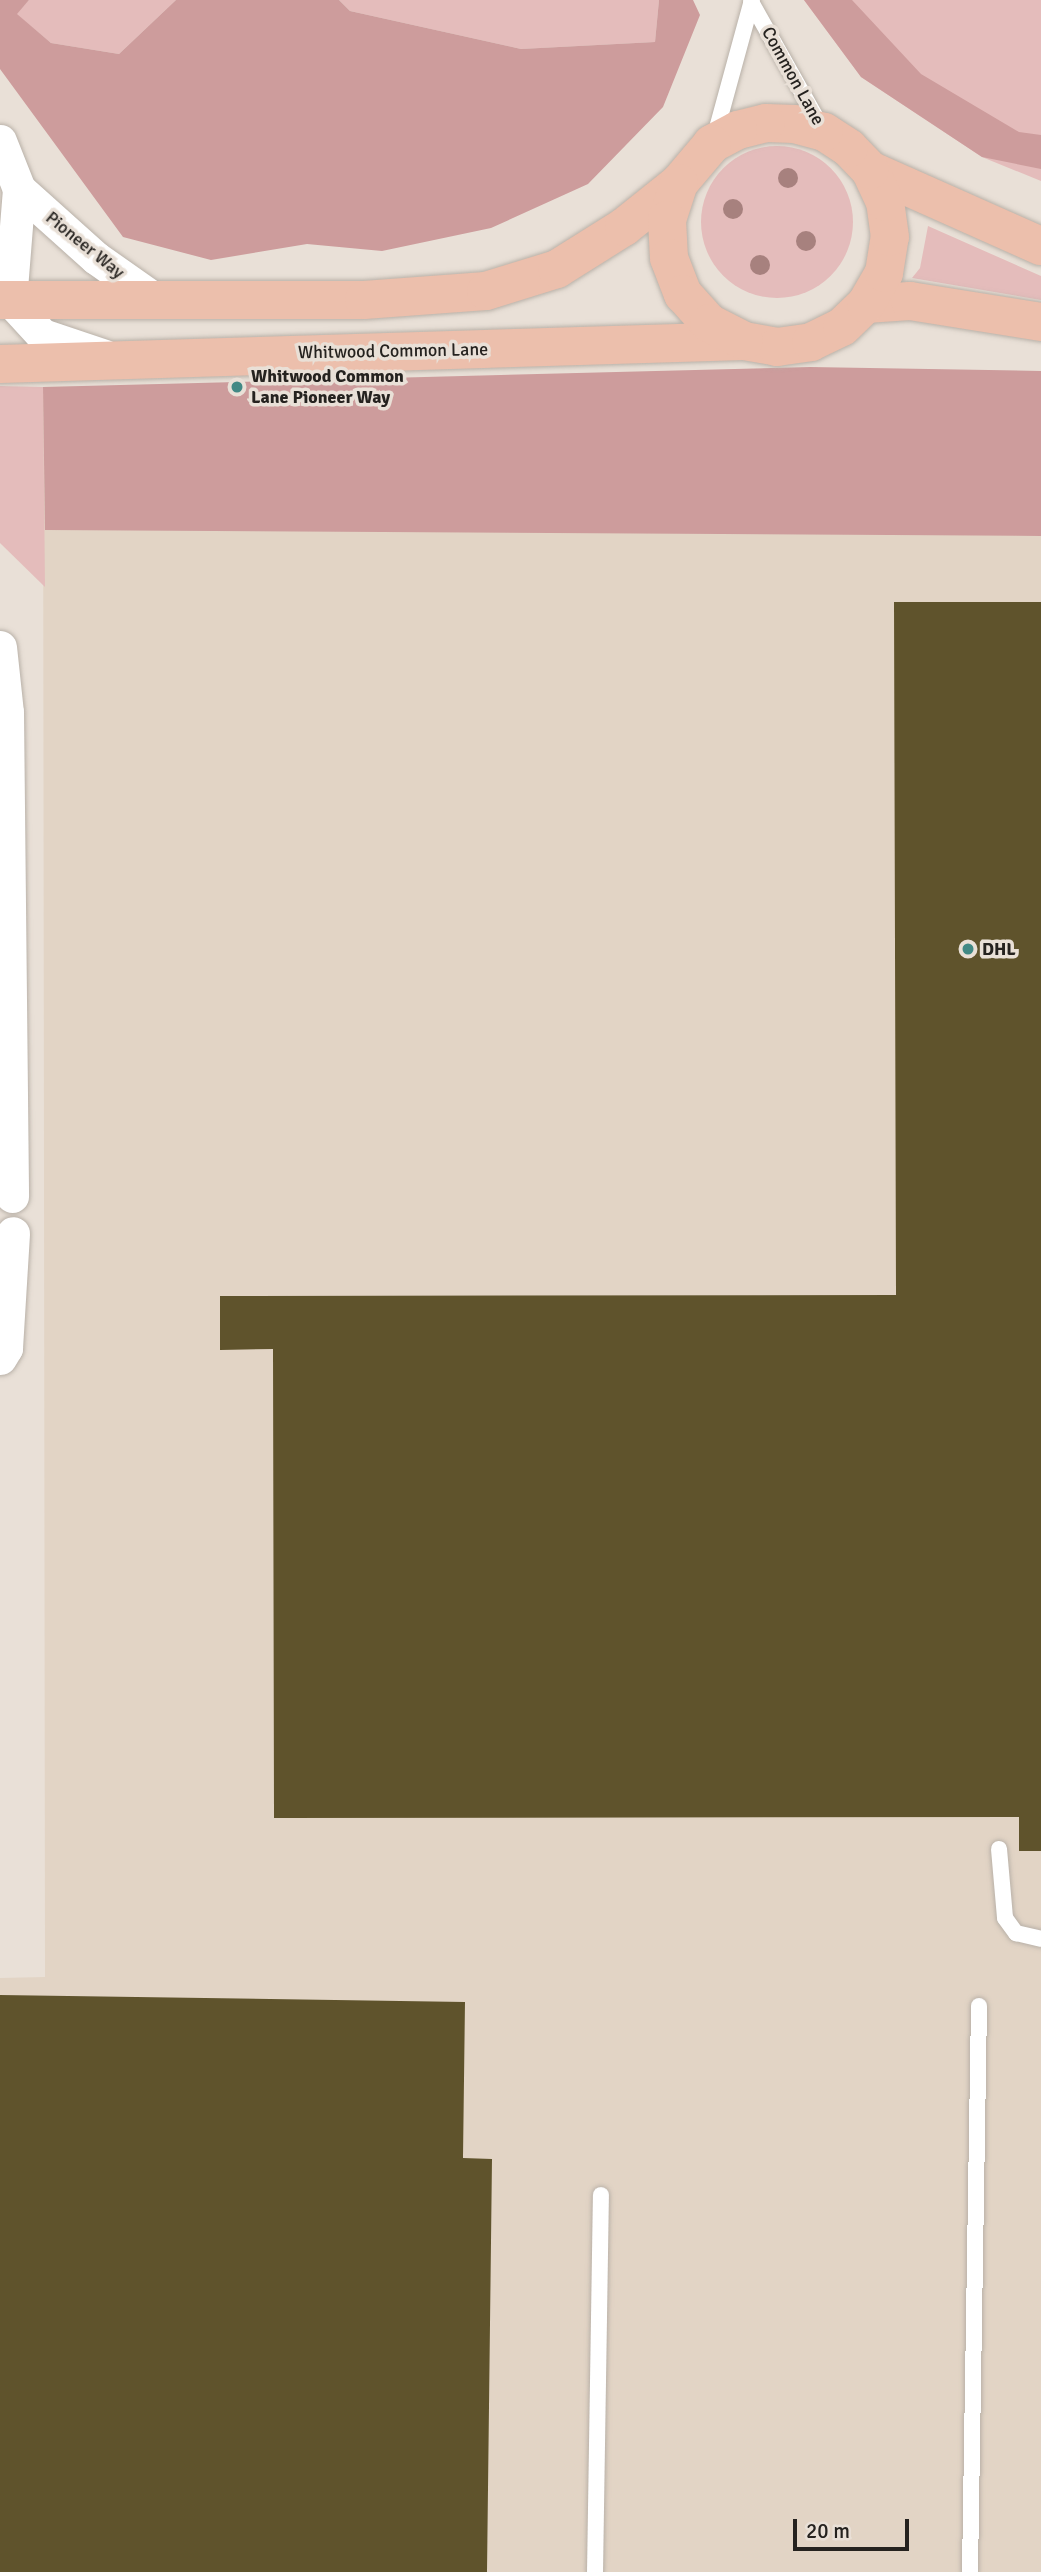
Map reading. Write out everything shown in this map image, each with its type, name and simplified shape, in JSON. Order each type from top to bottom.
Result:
[{"type":"main road","points":[[7,279],[153,298],[364,300],[486,291],[557,269],[624,228],[679,183],[712,144],[738,130],[766,123],[795,124],[824,132],[849,148],[870,170],[885,202],[890,237],[884,273],[866,304],[842,327],[811,342],[777,347],[744,341],[709,323],[683,294],[669,258],[667,219],[679,183]]},
{"type":"main road","points":[[870,170],[1041,246]]},
{"type":"main road","points":[[866,304],[910,301],[1041,323]]},
{"type":"main road","name":"Whitwood Common Lane","points":[[0,364],[744,341]]},
{"type":"street","name":"Pioneer Way","points":[[0,141],[19,189],[96,258],[153,298]]},
{"type":"street","name":"Pioneer Way","points":[[7,279],[19,189]]},
{"type":"street","points":[[7,279],[42,335],[114,359]]},
{"type":"street","points":[[0,647],[7,712],[4,1075],[12,1196]]},
{"type":"street","points":[[0,1358],[6,1348],[13,1233]]},
{"type":"lane","name":"Common Lane","points":[[751,1],[824,132]]},
{"type":"lane","name":"Common Lane","points":[[712,144],[751,1]]},
{"type":"lane","points":[[999,1850],[1005,1918],[1016,1933],[1041,1940]]},
{"type":"lane","points":[[970,2572],[979,2006]]},
{"type":"lane","points":[[594,2572],[601,2195]]},
{"type":"shaded area","points":[[0,0],[29,0],[17,14],[51,43],[119,54],[176,0],[339,0],[350,11],[521,49],[655,42],[659,0],[693,0],[700,15],[663,107],[588,184],[491,228],[382,251],[307,244],[211,260],[123,237],[0,69]]},
{"type":"shaded area","points":[[29,0],[176,0],[119,54],[51,43],[16,14]]},
{"type":"shaded area","points":[[339,0],[659,0],[655,42],[521,49],[350,11]]},
{"type":"shaded area","points":[[804,0],[1041,0],[1041,181],[982,157],[861,77]]},
{"type":"shaded area","points":[[804,0],[852,0],[921,74],[1019,132],[1041,135],[1041,169],[982,157],[861,77]]},
{"type":"shaded area","points":[[777,146],[806,152],[830,169],[847,193],[853,222],[847,251],[830,275],[806,292],[777,298],[748,292],[724,275],[707,251],[701,222],[707,193],[724,169],[748,152]]},
{"type":"shaded area","points":[[928,226],[1041,276],[1041,300],[912,278],[920,268]]},
{"type":"shaded area","points":[[810,367],[1041,371],[1041,536],[45,530],[43,387]]},
{"type":"shaded area","points":[[1041,371],[1041,2572],[0,2572],[0,1978],[45,1977],[43,387]]},
{"type":"shaded area","points":[[0,386],[43,387],[45,587],[0,543]]},
{"type":"building","name":"DHL","points":[[894,602],[1041,602],[1041,1851],[1019,1851],[1019,1817],[274,1818],[273,1349],[220,1350],[220,1296],[896,1295]]},
{"type":"building","points":[[0,1995],[465,2002],[463,2158],[492,2159],[487,2572],[0,2572]]},
{"type":"place","name":"Whitwood Common Lane Pioneer Way","points":[[237,387]]},
{"type":"place","name":"DHL","points":[[968,949]]}]
